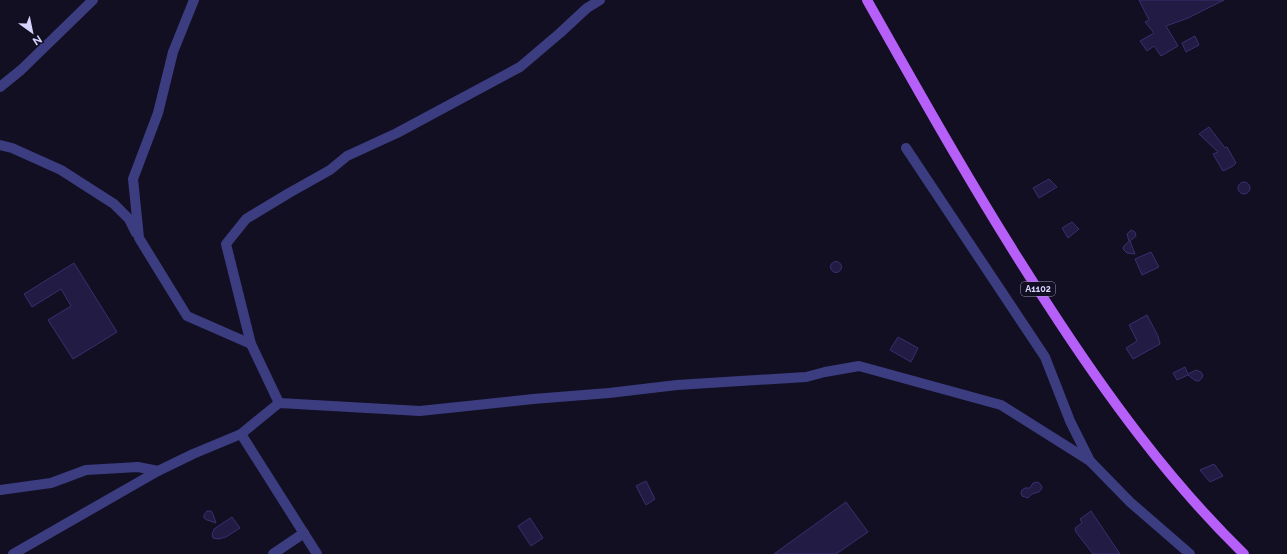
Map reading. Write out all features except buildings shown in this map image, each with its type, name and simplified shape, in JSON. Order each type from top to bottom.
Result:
[{"type":"main road","name":"A1102","points":[[867,0],[951,148],[1011,248],[1080,354],[1155,455],[1215,526],[1244,554]]},
{"type":"street","points":[[0,87],[27,65],[93,0]]},
{"type":"street","points":[[139,238],[133,179],[158,113],[173,52],[194,0]]},
{"type":"street","points":[[279,403],[251,344],[226,244],[246,219],[330,170],[347,156],[397,133],[520,67],[560,33],[586,8],[600,0]]},
{"type":"street","points":[[0,145],[12,148],[61,170],[114,204],[129,219],[187,316],[251,344]]},
{"type":"street","points":[[906,148],[1044,356],[1070,421],[1090,461]]},
{"type":"street","points":[[13,554],[158,470],[241,434],[279,403],[420,411],[677,385],[806,378],[825,372],[859,366],[1001,405],[1090,461],[1130,502],[1190,554]]},
{"type":"street","points":[[241,434],[317,554]]},
{"type":"street","points":[[0,490],[52,483],[86,470],[138,467],[158,470]]},
{"type":"street","points":[[273,554],[304,533]]}]
